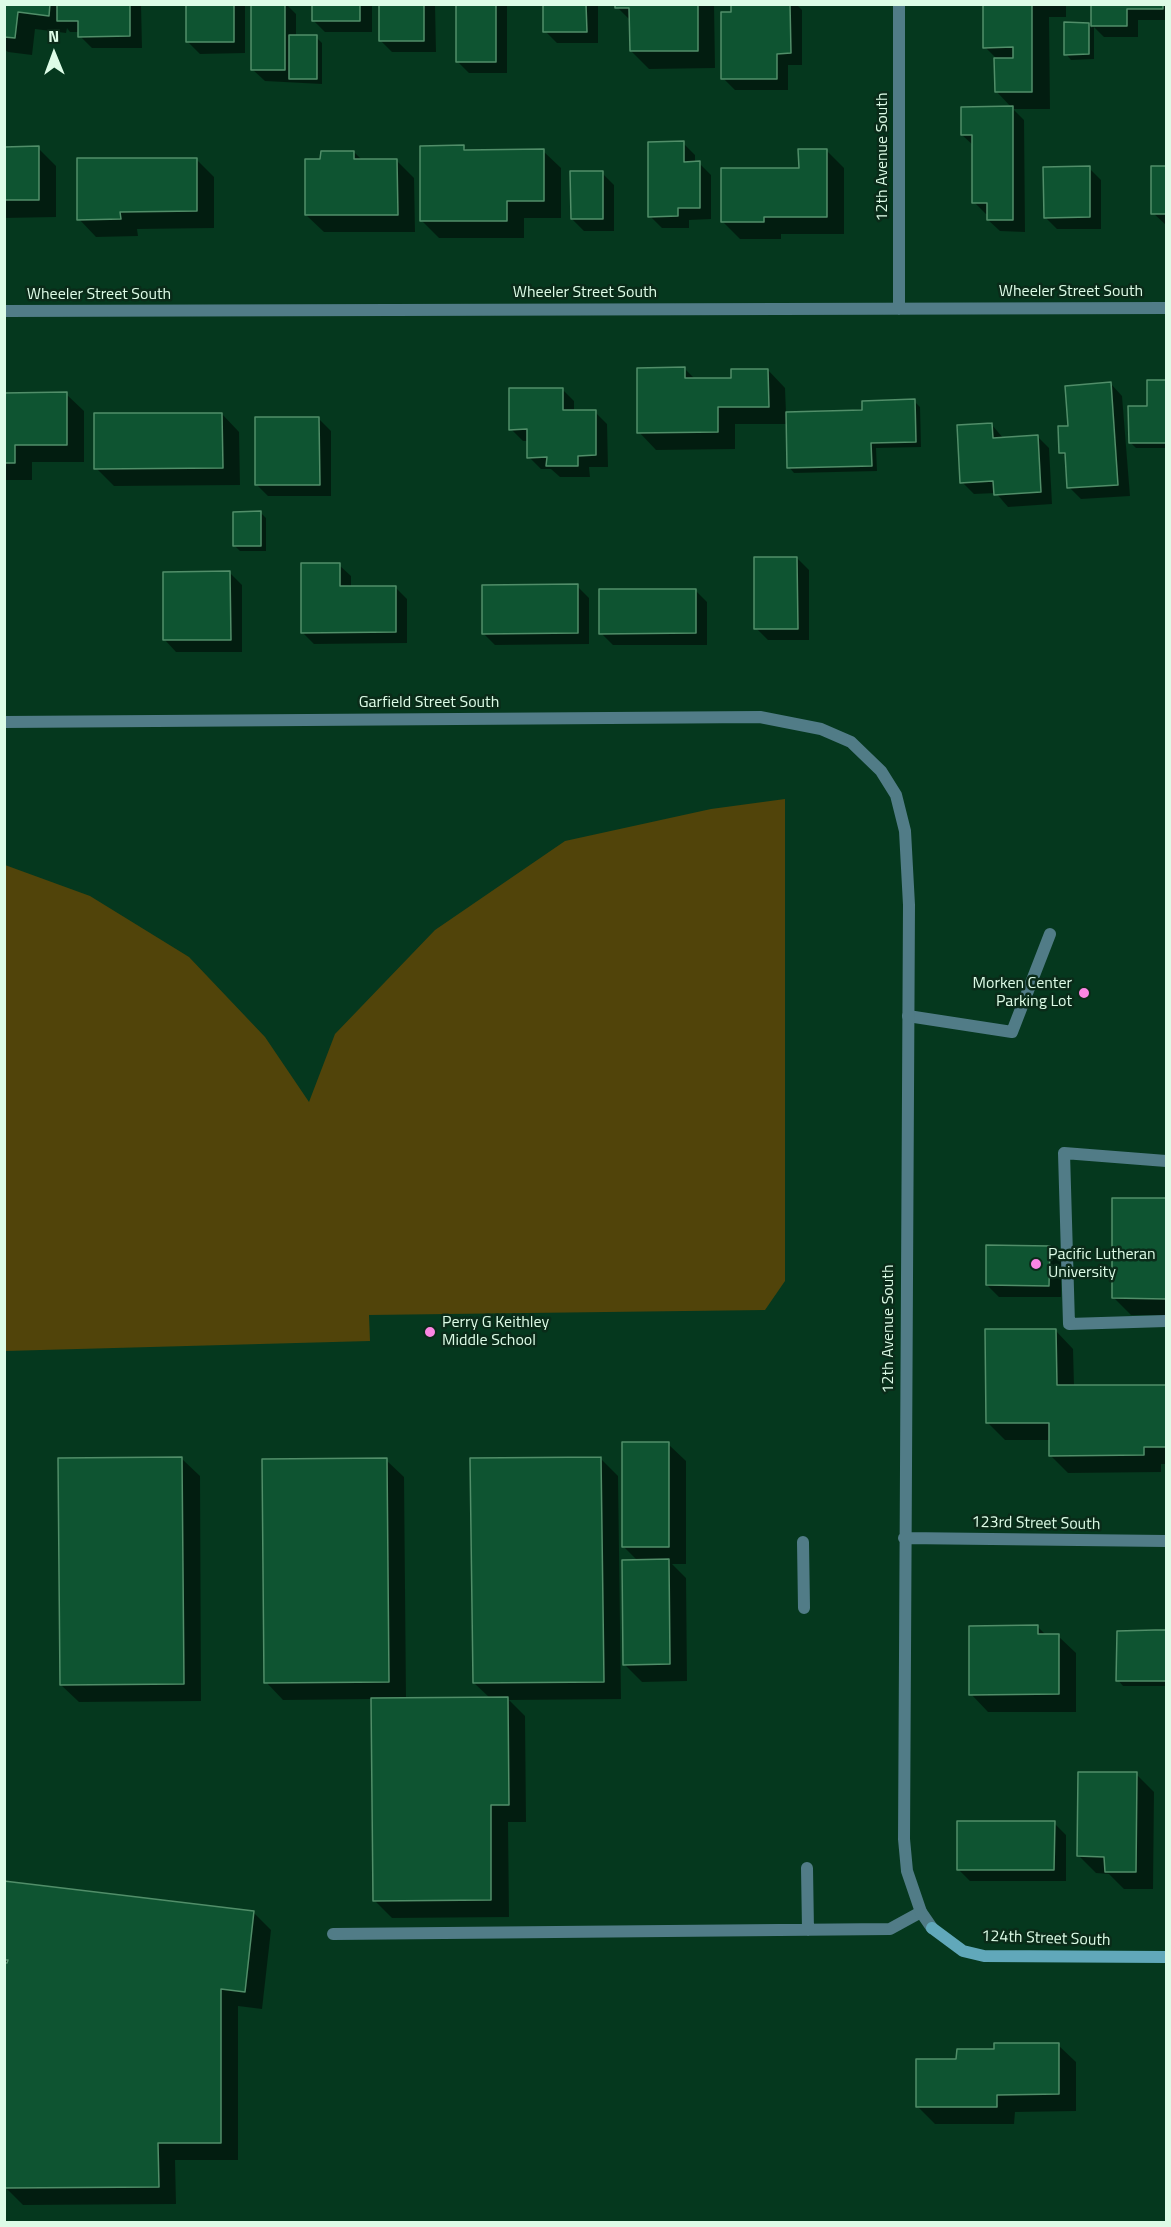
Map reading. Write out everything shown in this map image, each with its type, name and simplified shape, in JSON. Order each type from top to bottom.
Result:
[{"type":"street","name":"12th Avenue South","points":[[898,4],[899,309]]},
{"type":"street","name":"Wheeler Street South","points":[[4,311],[1167,308]]},
{"type":"street","name":"Garfield Street South","points":[[4,722],[760,717],[821,729],[851,742]]},
{"type":"street","name":"12th Avenue South","points":[[851,742],[881,771],[896,795],[905,831],[909,905],[904,1839],[907,1871],[921,1912],[932,1928]]},
{"type":"street","points":[[908,1016],[1012,1032],[1050,934]]},
{"type":"street","points":[[1167,1161],[1064,1153],[1069,1324],[1167,1321]]},
{"type":"street","name":"123rd Street South","points":[[904,1538],[1167,1541]]},
{"type":"street","points":[[803,1542],[804,1608]]},
{"type":"street","points":[[807,1868],[808,1929]]},
{"type":"street","points":[[333,1934],[890,1929],[921,1912]]},
{"type":"street","name":"124th Street South","points":[[932,1928],[963,1951],[984,1956],[1167,1957]]},
{"type":"shaded area","points":[[785,799],[785,1281],[765,1310],[369,1315],[370,1341],[5,1351],[5,865],[90,896],[189,957],[265,1037],[309,1102],[335,1034],[435,930],[565,841],[711,809]]},
{"type":"building","points":[[4,4],[50,4],[49,16],[18,12],[15,38],[4,37]]},
{"type":"building","points":[[57,4],[130,4],[130,36],[78,37],[78,21],[57,21]]},
{"type":"building","points":[[186,4],[234,4],[234,42],[186,42]]},
{"type":"building","points":[[251,4],[285,4],[285,70],[251,70]]},
{"type":"building","points":[[312,4],[360,4],[360,21],[312,21]]},
{"type":"building","points":[[379,4],[424,4],[424,41],[379,41]]},
{"type":"building","points":[[456,4],[496,4],[496,62],[456,62]]},
{"type":"building","points":[[543,4],[586,4],[587,32],[543,32]]},
{"type":"building","points":[[615,4],[698,4],[698,51],[630,51],[629,8],[615,8]]},
{"type":"building","points":[[731,4],[790,4],[791,53],[777,54],[777,79],[721,79],[721,12],[731,12]]},
{"type":"building","points":[[983,4],[1032,4],[1032,92],[995,92],[994,58],[1013,58],[1013,47],[983,48]]},
{"type":"building","points":[[1091,4],[1163,4],[1163,9],[1127,9],[1127,26],[1091,26]]},
{"type":"building","points":[[1064,22],[1089,23],[1089,54],[1064,55]]},
{"type":"building","points":[[289,35],[317,35],[317,79],[289,79]]},
{"type":"building","points":[[1013,106],[1013,220],[987,220],[987,203],[972,203],[972,135],[961,135],[961,107]]},
{"type":"building","points":[[684,141],[684,162],[700,161],[700,208],[678,208],[678,216],[648,217],[648,142]]},
{"type":"building","points":[[464,145],[464,150],[544,149],[544,201],[507,201],[507,221],[420,221],[420,146]]},
{"type":"building","points":[[39,146],[39,200],[4,200],[4,147]]},
{"type":"building","points":[[798,149],[827,149],[827,217],[764,217],[764,222],[721,222],[721,168],[799,168]]},
{"type":"building","points":[[321,151],[354,151],[354,159],[397,159],[398,215],[305,215],[305,159],[320,159]]},
{"type":"building","points":[[77,158],[197,158],[197,211],[120,212],[121,219],[77,220]]},
{"type":"building","points":[[1090,166],[1090,217],[1044,218],[1043,167]]},
{"type":"building","points":[[1151,166],[1166,166],[1166,214],[1151,214]]},
{"type":"building","points":[[570,171],[603,171],[603,219],[571,219]]},
{"type":"building","points":[[685,367],[685,378],[731,378],[731,369],[768,369],[769,407],[718,407],[718,432],[637,433],[637,368]]},
{"type":"building","points":[[1147,380],[1166,380],[1166,443],[1129,443],[1128,406],[1147,406]]},
{"type":"building","points":[[1111,382],[1118,485],[1067,488],[1065,453],[1059,453],[1058,426],[1068,426],[1065,386]]},
{"type":"building","points":[[509,388],[563,388],[563,410],[596,410],[596,455],[578,456],[578,466],[546,466],[547,457],[527,458],[527,429],[509,430]]},
{"type":"building","points":[[67,392],[67,445],[15,445],[15,463],[4,463],[4,393]]},
{"type":"building","points":[[915,399],[916,442],[871,443],[872,466],[787,468],[786,412],[862,410],[862,401]]},
{"type":"building","points":[[94,413],[222,413],[223,468],[94,469]]},
{"type":"building","points":[[255,417],[319,417],[320,485],[255,485]]},
{"type":"building","points":[[992,423],[993,438],[1038,435],[1041,492],[994,495],[993,481],[960,483],[957,425]]},
{"type":"building","points":[[261,511],[261,546],[233,546],[233,512]]},
{"type":"building","points":[[754,557],[797,557],[798,629],[754,629]]},
{"type":"building","points":[[301,563],[340,563],[340,586],[396,586],[396,632],[301,633]]},
{"type":"building","points":[[230,571],[231,640],[163,640],[163,572]]},
{"type":"building","points":[[578,584],[578,633],[482,634],[482,585]]},
{"type":"building","points":[[599,589],[696,589],[696,633],[599,634]]},
{"type":"building","points":[[1112,1198],[1166,1198],[1166,1299],[1112,1298]]},
{"type":"building","points":[[986,1245],[1050,1246],[1049,1286],[986,1285]]},
{"type":"building","points":[[985,1329],[1056,1329],[1057,1385],[1166,1385],[1166,1447],[1144,1447],[1144,1455],[1049,1456],[1049,1423],[986,1423]]},
{"type":"building","points":[[622,1442],[669,1442],[669,1547],[622,1547]]},
{"type":"building","points":[[182,1457],[184,1684],[60,1685],[58,1458]]},
{"type":"building","points":[[601,1457],[604,1682],[473,1683],[470,1458]]},
{"type":"building","points":[[387,1458],[389,1682],[264,1683],[262,1459]]},
{"type":"building","points":[[669,1559],[670,1664],[623,1665],[622,1560]]},
{"type":"building","points":[[1038,1625],[1038,1634],[1059,1634],[1059,1694],[969,1695],[969,1626]]},
{"type":"building","points":[[1166,1630],[1166,1681],[1116,1681],[1117,1631]]},
{"type":"building","points":[[508,1697],[509,1805],[491,1805],[491,1900],[373,1901],[371,1698]]},
{"type":"building","points":[[1078,1772],[1137,1772],[1136,1872],[1105,1872],[1104,1857],[1077,1856]]},
{"type":"building","points":[[957,1821],[1055,1821],[1054,1870],[957,1870]]},
{"type":"building","points":[[4,1881],[254,1911],[245,1992],[221,1989],[221,2143],[158,2143],[159,2187],[4,2188],[4,1963],[8,1960],[4,1960]]},
{"type":"building","points":[[994,2043],[1059,2043],[1059,2094],[997,2095],[997,2107],[916,2107],[916,2059],[956,2059],[957,2049],[994,2049]]},
{"type":"place","name":"Morken Center Parking Lot","points":[[1084,993]]},
{"type":"place","name":"Pacific Lutheran University","points":[[1036,1264]]},
{"type":"place","name":"Perry G Keithley Middle School","points":[[430,1332]]}]
